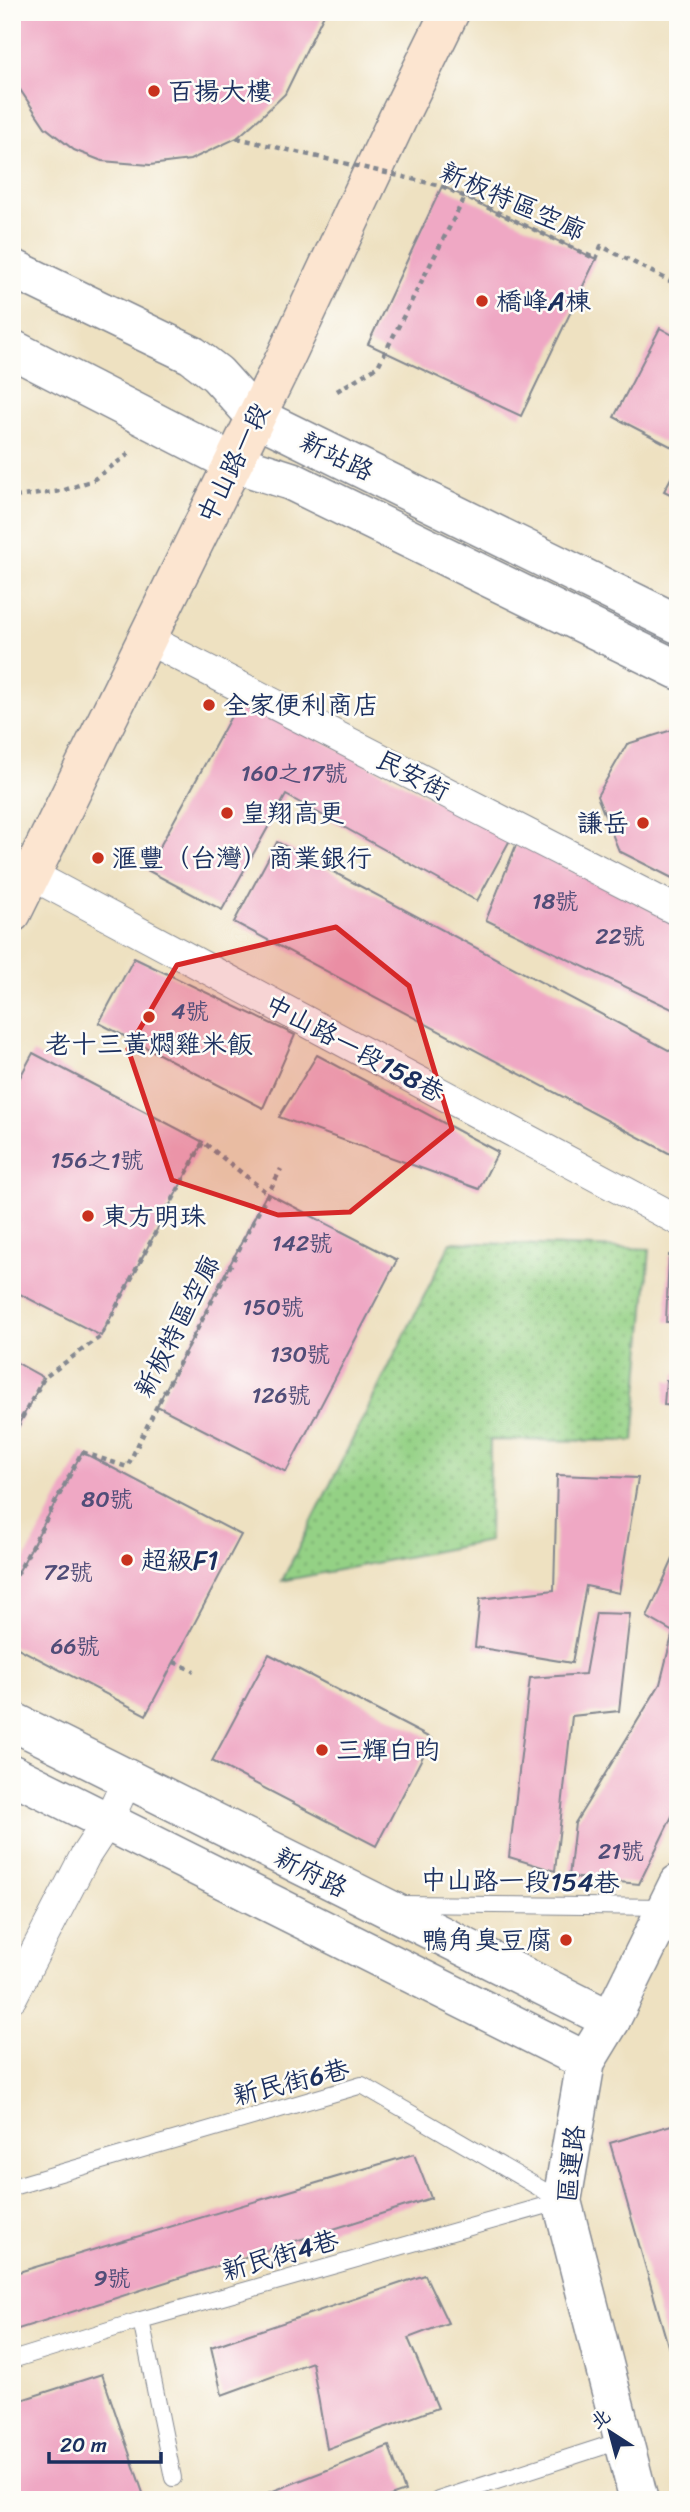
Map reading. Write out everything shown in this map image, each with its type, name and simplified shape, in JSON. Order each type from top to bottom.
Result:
[{"type":"main road","name":"中山路一段","points":[[12,913],[234,463],[450,12]]},
{"type":"street","name":"新站路","points":[[12,268],[192,355],[217,374],[255,416],[678,624]]},
{"type":"street","name":"新站路","points":[[12,349],[234,463],[291,481],[678,670]]},
{"type":"street","name":"民安街","points":[[147,639],[678,911]]},
{"type":"street","name":"中山路一段158巷","points":[[32,875],[678,1220]]},
{"type":"street","name":"新府路","points":[[12,1721],[611,2020]]},
{"type":"street","name":"新府路","points":[[12,1774],[586,2061]]},
{"type":"street","points":[[12,1997],[85,1856],[108,1821],[128,1777]]},
{"type":"street","name":"區運路","points":[[639,2500],[562,2201],[586,2061],[675,1904]]},
{"type":"lane","name":"中山路一段154巷","points":[[373,1903],[675,1904]]},
{"type":"lane","name":"新民街6巷","points":[[12,2187],[362,2085],[562,2201]]},
{"type":"lane","name":"新民街4巷","points":[[12,2360],[141,2320],[562,2201]]},
{"type":"lane","points":[[141,2320],[173,2477]]},
{"type":"lane","points":[[438,2500],[623,2440]]},
{"type":"path","name":"新板特區空廊","points":[[237,138],[442,186],[596,259],[601,246],[678,285]]},
{"type":"path","points":[[337,391],[378,366],[465,197]]},
{"type":"path","points":[[15,497],[62,491],[93,480],[133,451]]},
{"type":"path","points":[[12,1436],[44,1378],[101,1336],[203,1142],[267,1193],[281,1169]]},
{"type":"path","name":"新板特區空廊","points":[[12,1584],[82,1452],[127,1467],[267,1193]]},
{"type":"path","points":[[174,1662],[194,1671]]},
{"type":"highlighted area","points":[[336,927],[409,986],[452,1129],[350,1212],[278,1215],[172,1180],[128,1049],[177,965]]},
{"type":"green space","points":[[451,1242],[650,1249],[634,1441],[490,1440],[489,1541],[282,1581]]},
{"type":"building","name":"百揚大樓","points":[[12,12],[325,12],[285,94],[237,138],[190,160],[150,165],[102,161],[74,150],[45,127],[19,88],[12,69]]},
{"type":"building","name":"橋峰A棟","points":[[442,186],[596,259],[521,416],[368,344]]},
{"type":"building","points":[[660,328],[678,338],[678,450],[614,417]]},
{"type":"building","points":[[678,465],[678,498],[664,491]]},
{"type":"building","name":"皇翔高更","points":[[241,698],[510,840],[477,901],[286,795],[222,910],[147,870]]},
{"type":"building","name":"謙岳","points":[[678,728],[678,881],[619,851],[597,796],[627,744]]},
{"type":"building","points":[[277,842],[678,1055],[678,1158],[234,922]]},
{"type":"building","points":[[517,843],[678,923],[678,1012],[486,920]]},
{"type":"building","points":[[134,958],[295,1035],[263,1108],[99,1023]]},
{"type":"building","name":"東方明珠","points":[[33,1053],[203,1142],[101,1336],[12,1290],[12,1092]]},
{"type":"building","points":[[317,1055],[498,1152],[479,1189],[279,1117]]},
{"type":"building","points":[[267,1193],[397,1260],[286,1472],[157,1406]]},
{"type":"building","points":[[669,1255],[678,1258],[678,1322],[666,1322]]},
{"type":"building","points":[[12,1360],[44,1378],[12,1436]]},
{"type":"building","points":[[675,1373],[678,1374],[678,1406],[664,1405],[666,1380],[674,1382]]},
{"type":"building","name":"超級F1","points":[[82,1452],[241,1535],[146,1715],[12,1645],[12,1584]]},
{"type":"building","points":[[557,1475],[638,1478],[619,1593],[586,1586],[572,1663],[475,1647],[480,1599],[554,1590]]},
{"type":"building","points":[[678,1548],[678,1804],[639,1884],[569,1877],[575,1823],[660,1684],[673,1632],[647,1617]]},
{"type":"building","points":[[596,1613],[630,1614],[619,1711],[572,1716],[555,1871],[509,1857],[530,1678],[585,1674]]},
{"type":"building","name":"三輝白昀","points":[[269,1654],[432,1739],[376,1846],[212,1761]]},
{"type":"building","points":[[678,2123],[678,2376],[677,2377],[610,2143]]},
{"type":"building","points":[[414,2154],[431,2198],[12,2331],[12,2274]]},
{"type":"building","points":[[425,2275],[448,2323],[408,2338],[438,2408],[327,2449],[312,2362],[222,2395],[211,2347]]},
{"type":"building","points":[[102,2374],[144,2496],[133,2500],[12,2500],[12,2403]]},
{"type":"building","points":[[389,2446],[405,2491],[379,2500],[250,2500]]},
{"type":"place","name":"百揚大樓","points":[[154,91]]},
{"type":"place","name":"橋峰A棟","points":[[482,301]]},
{"type":"place","name":"全家便利商店","points":[[209,705]]},
{"type":"place","name":"皇翔高更","points":[[227,813]]},
{"type":"place","name":"謙岳","points":[[643,823]]},
{"type":"place","name":"滙豐（台灣）商業銀行","points":[[98,858]]},
{"type":"place","name":"老十三黃燜雞米飯","points":[[149,1017]]},
{"type":"place","name":"東方明珠","points":[[88,1216]]},
{"type":"place","name":"超級F1","points":[[127,1560]]},
{"type":"place","name":"三輝白昀","points":[[322,1750]]},
{"type":"place","name":"鴨角臭豆腐","points":[[566,1940]]}]
